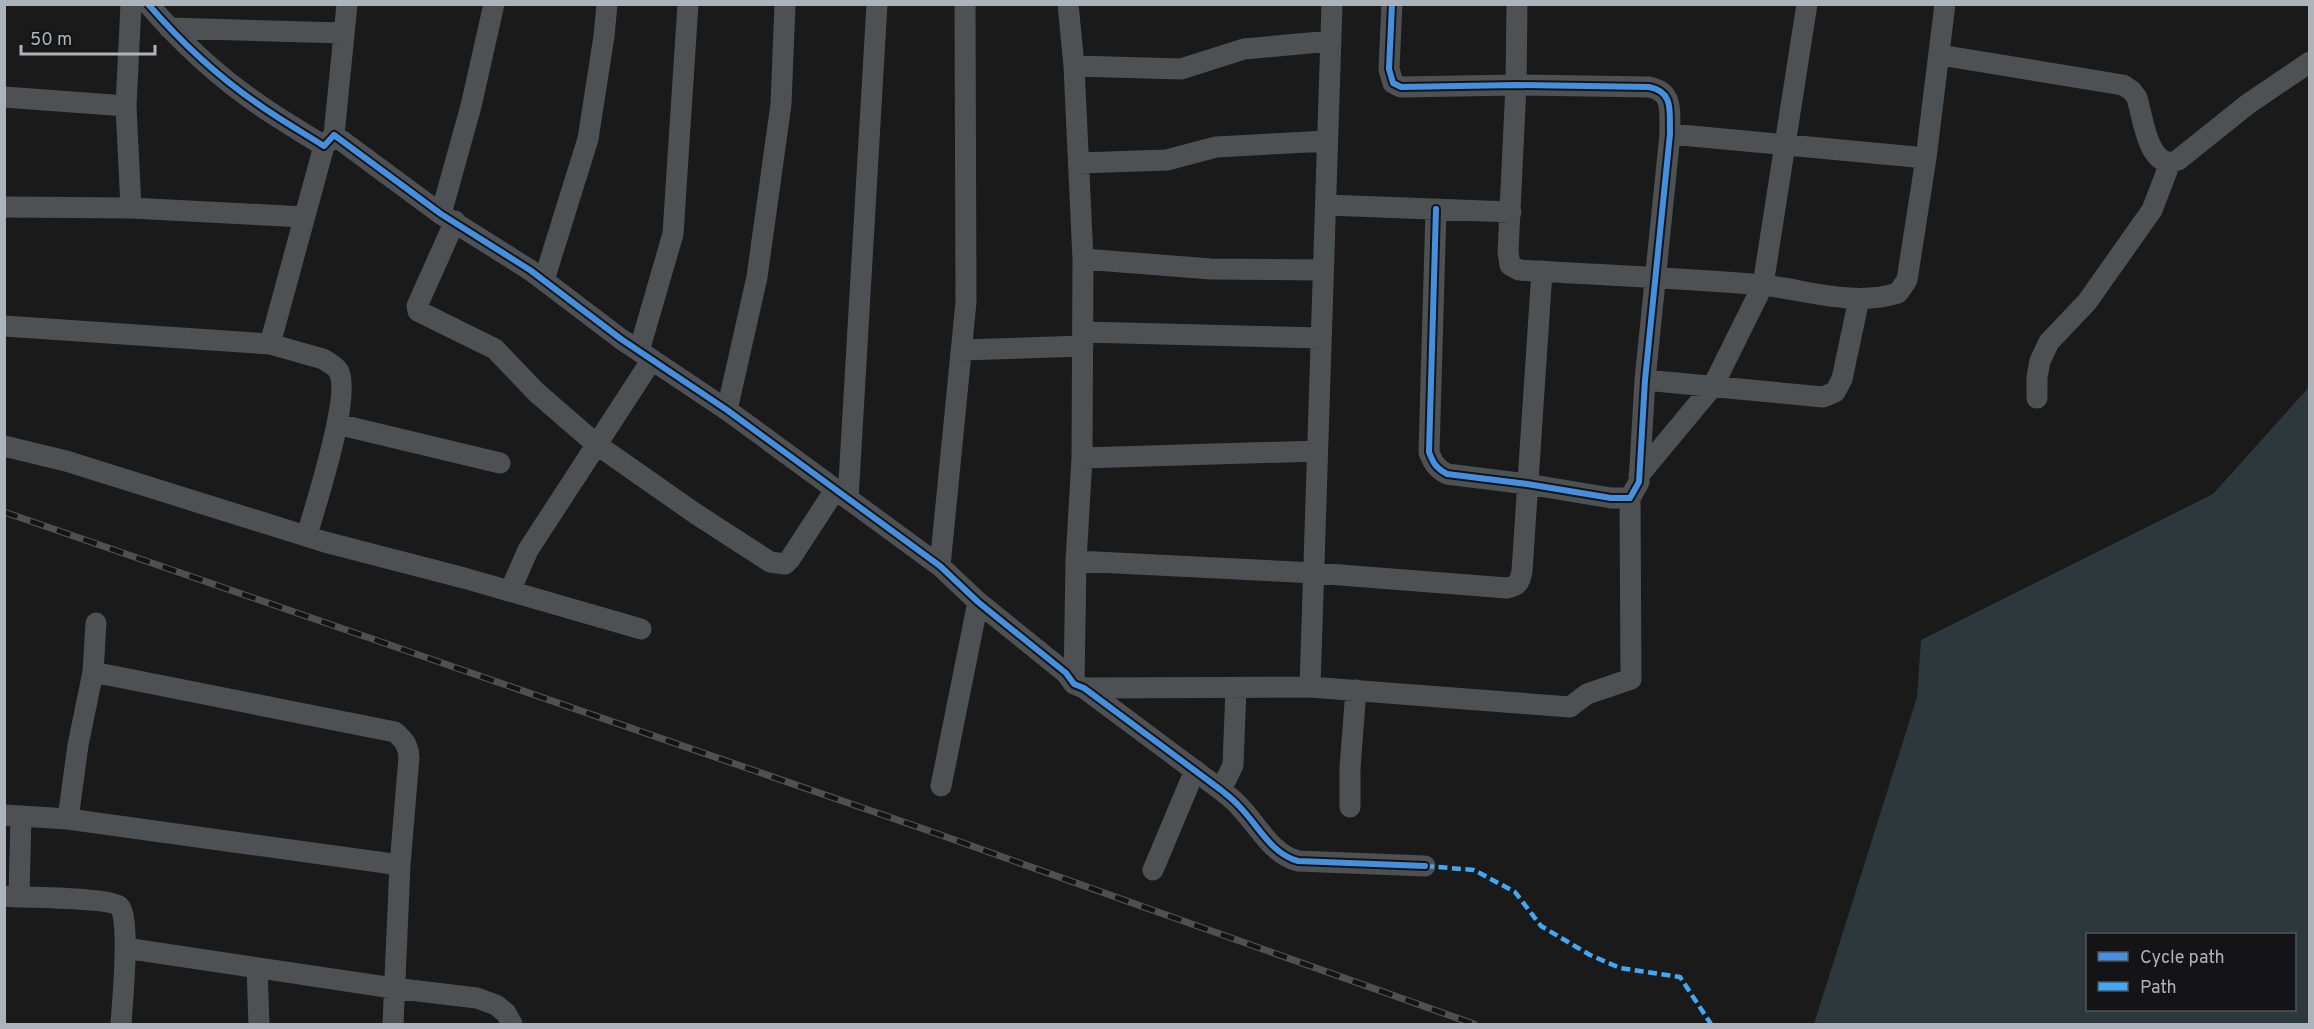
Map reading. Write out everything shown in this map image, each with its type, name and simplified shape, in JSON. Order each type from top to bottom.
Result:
[{"type":"street","points":[[131,4],[126,106],[131,208]]},
{"type":"street","points":[[148,4],[169,28],[206,63],[256,103],[329,141],[544,280],[645,356],[727,410],[940,566],[978,602],[1079,686],[1221,790],[1240,806],[1277,850],[1287,858],[1298,861],[1425,866]]},
{"type":"street","points":[[270,344],[305,217],[329,141],[347,4]]},
{"type":"street","points":[[494,4],[448,218],[417,306],[418,311],[495,349],[536,392],[596,444],[696,514],[778,565],[785,564],[790,559],[842,494],[877,4]]},
{"type":"street","points":[[544,280],[588,139],[604,36],[606,4]]},
{"type":"street","points":[[510,591],[528,550],[596,444],[645,356],[673,234],[688,4]]},
{"type":"street","points":[[727,410],[757,277],[782,104],[785,4]]},
{"type":"street","points":[[940,566],[966,302],[965,4]]},
{"type":"street","points":[[1068,4],[1074,66],[1083,259],[1082,458],[1076,561],[1079,686]]},
{"type":"street","points":[[1311,687],[1332,4]]},
{"type":"street","points":[[1079,686],[1311,687],[1570,707],[1587,694],[1631,679],[1630,498],[1639,482],[1645,380],[1670,134],[1667,96],[1660,89],[1516,85],[1401,87],[1392,83],[1389,69],[1392,4]]},
{"type":"street","points":[[1517,4],[1516,85],[1508,252],[1510,265],[1519,270],[1763,285],[1859,299],[1884,297],[1898,293],[1907,280],[1926,158],[1945,4]]},
{"type":"street","points":[[1639,476],[1713,386],[1763,285],[1807,4]]},
{"type":"street","points":[[169,28],[343,33]]},
{"type":"street","points":[[1074,66],[1181,69],[1244,49],[1331,41]]},
{"type":"street","points":[[1940,55],[2128,88],[2137,98],[2152,151],[2158,159],[2170,163],[2178,160],[2248,104],[2310,62]]},
{"type":"street","points":[[4,97],[126,106]]},
{"type":"street","points":[[1670,134],[1926,158]]},
{"type":"street","points":[[1078,163],[1167,160],[1216,147],[1327,141]]},
{"type":"street","points":[[2037,398],[2040,361],[2049,342],[2086,302],[2152,210],[2170,163]]},
{"type":"street","points":[[1326,205],[1511,212]]},
{"type":"street","points":[[4,207],[131,208],[305,217]]},
{"type":"street","points":[[1436,209],[1430,452],[1432,462],[1438,470],[1447,474],[1611,498],[1630,498]]},
{"type":"street","points":[[1083,259],[1211,270],[1323,270]]},
{"type":"street","points":[[1076,561],[1315,573],[1507,588],[1515,586],[1520,580],[1522,571],[1542,271]]},
{"type":"street","points":[[1645,380],[1823,397],[1835,393],[1842,380],[1859,299]]},
{"type":"street","points":[[4,326],[270,344],[323,359],[338,369],[341,391],[337,424],[307,535]]},
{"type":"street","points":[[961,350],[1083,339],[1321,338]]},
{"type":"street","points":[[337,424],[500,463]]},
{"type":"street","points":[[4,446],[66,461],[325,542],[510,591],[640,629]]},
{"type":"street","points":[[1082,458],[1317,452]]},
{"type":"street","points":[[941,786],[978,602]]},
{"type":"street","points":[[68,819],[78,745],[93,672],[96,622]]},
{"type":"street","points":[[93,672],[394,732],[408,745],[393,988],[393,1024]]},
{"type":"street","points":[[1221,790],[1233,765],[1236,688]]},
{"type":"street","points":[[1350,807],[1350,768],[1356,690]]},
{"type":"street","points":[[1153,870],[1195,770]]},
{"type":"street","points":[[121,1024],[125,921],[122,910],[117,905],[102,901],[12,897],[13,815],[68,819],[400,865]]},
{"type":"street","points":[[124,948],[393,988],[477,998],[496,1005],[506,1013],[512,1024]]},
{"type":"street","points":[[257,968],[258,1024]]},
{"type":"shaded area","points":[[2309,387],[2309,1024],[1814,1024],[1917,697],[1921,640],[2213,494]]},
{"type":"railway","points":[[4,512],[921,828],[1474,1024]]},
{"type":"marked path","points":[[1425,866],[1474,870],[1515,892],[1541,926],[1590,955],[1620,968],[1680,977],[1711,1024]]},
{"type":"cycle path","points":[[148,4],[200,57],[258,104],[324,146],[334,135],[441,214],[530,270],[621,339],[727,410],[940,566],[978,602],[1066,673],[1074,684],[1084,688],[1221,790],[1237,804],[1272,846],[1280,852],[1298,861],[1425,866]]},
{"type":"cycle path","points":[[1392,4],[1389,69],[1393,83],[1401,87],[1516,85],[1649,87],[1657,90],[1667,99],[1670,111],[1670,134],[1645,380],[1639,482],[1630,498],[1611,498],[1447,474],[1440,470],[1434,462],[1429,452],[1436,209]]}]
